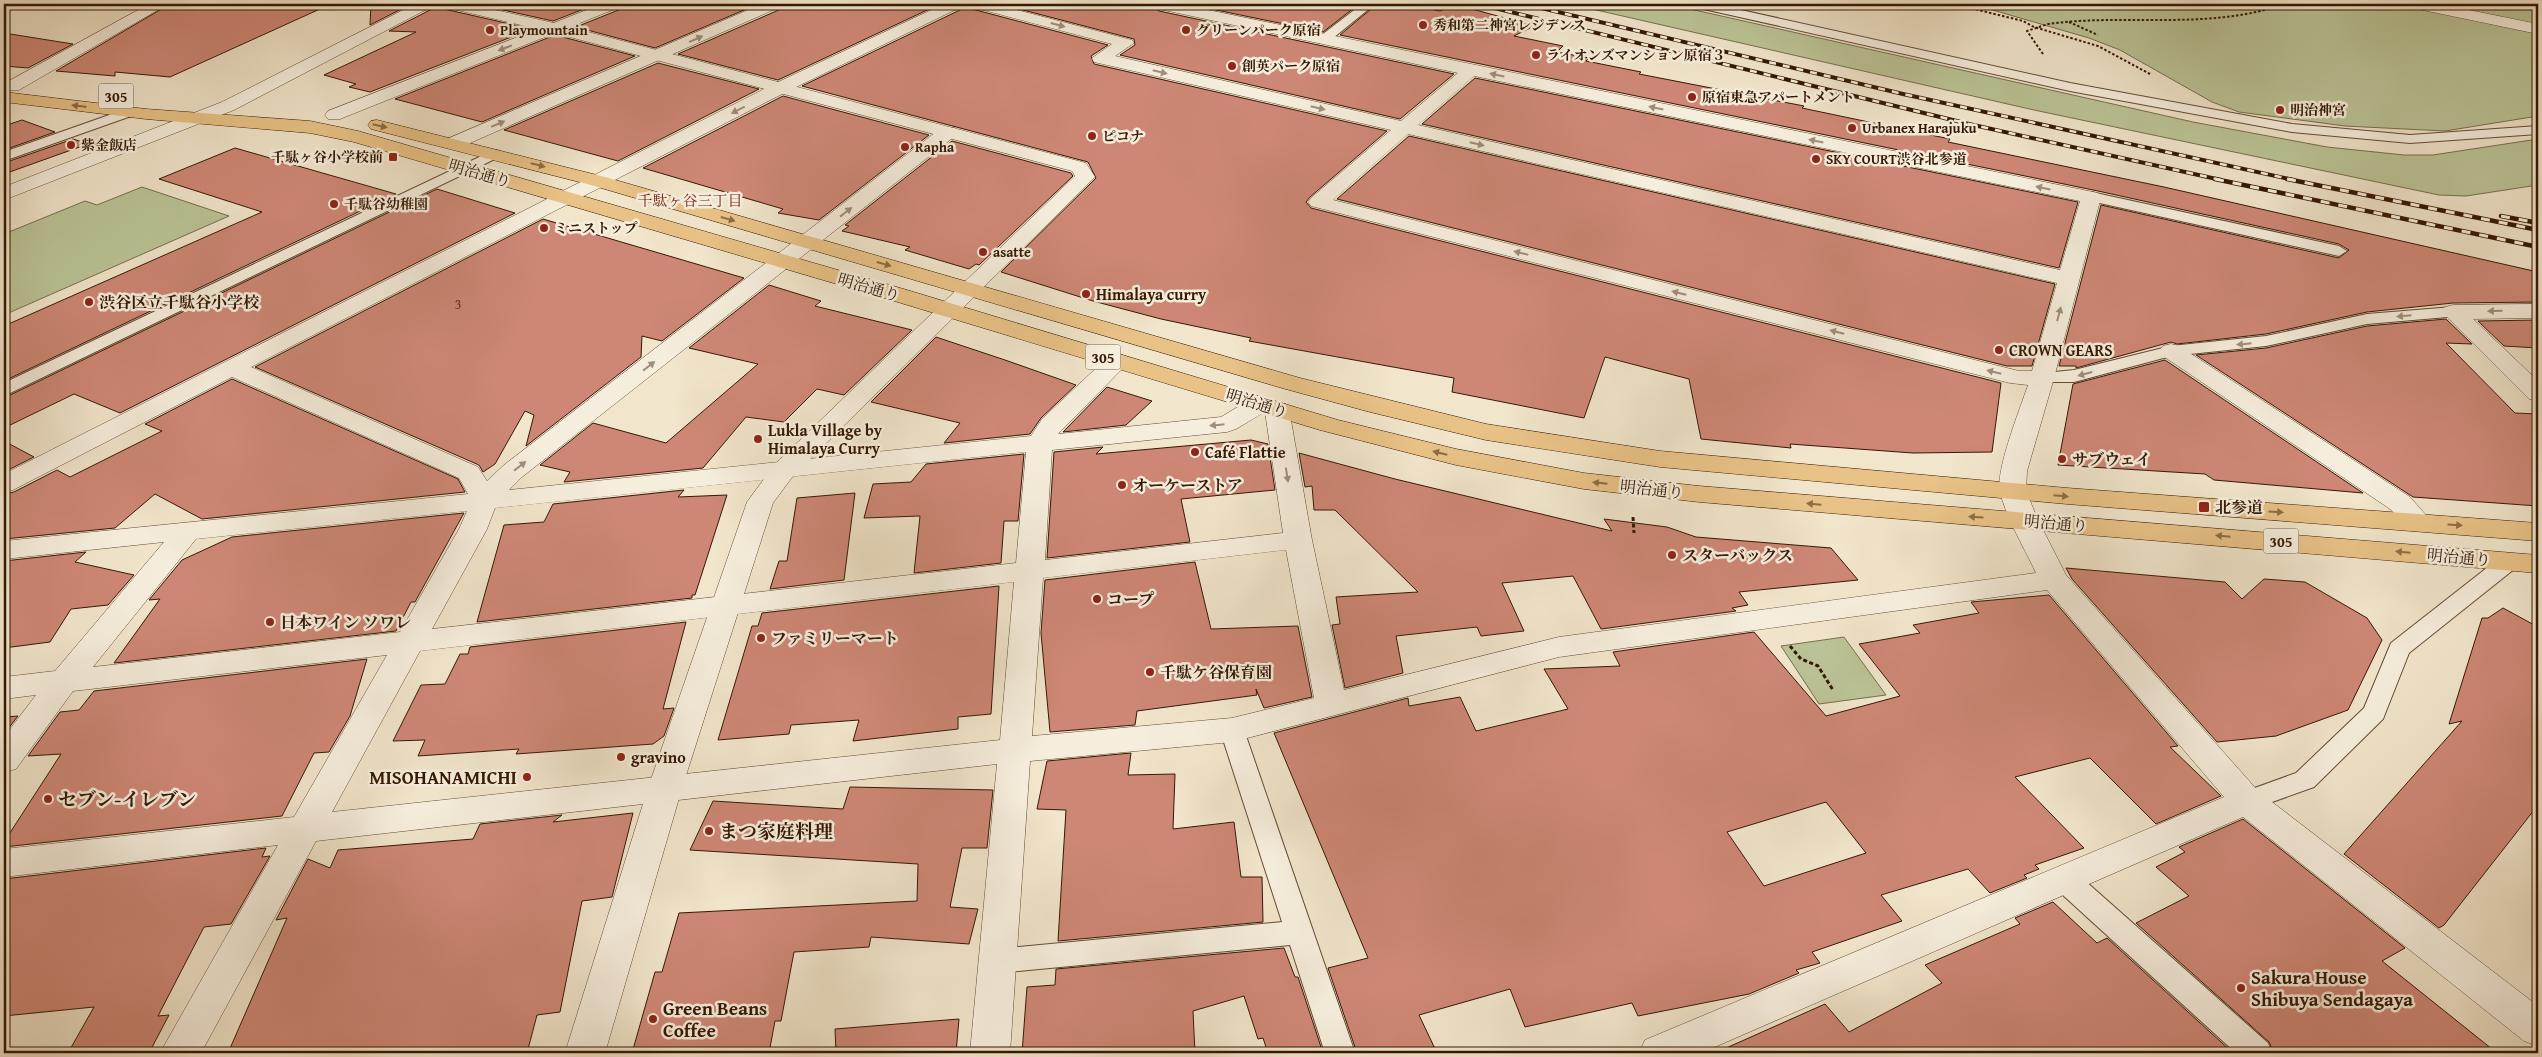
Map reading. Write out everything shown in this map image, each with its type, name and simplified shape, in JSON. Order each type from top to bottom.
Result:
[{"type":"main road","name":"明治通り","points":[[7,90],[334,115],[454,143],[598,180],[808,243],[1370,405],[1486,432],[1660,459],[2019,505],[2538,564]]},
{"type":"main road","name":"明治通り","points":[[7,90],[129,112],[310,128],[358,137],[1268,407],[1456,457],[1584,481],[1708,495],[2019,505],[2419,522],[2538,532]]},
{"type":"street","points":[[7,90],[160,4]]},
{"type":"street","points":[[4,194],[228,106],[426,4]]},
{"type":"street","points":[[449,4],[554,28],[1079,166],[1085,178],[968,288],[784,470],[760,502],[665,788],[585,1053]]},
{"type":"street","points":[[334,115],[615,4]]},
{"type":"street","points":[[454,143],[775,4]]},
{"type":"street","points":[[4,484],[598,180],[956,4]]},
{"type":"street","points":[[977,4],[1126,42],[1100,58],[2069,279]]},
{"type":"street","points":[[1159,4],[1323,40],[1472,69],[2091,198],[2042,378],[2014,470],[2019,505],[2054,580],[2247,801],[2538,1029]]},
{"type":"street","points":[[2418,4],[2538,29]]},
{"type":"street","points":[[1472,69],[1406,128],[1318,202],[2019,378],[2042,378]]},
{"type":"street","points":[[180,1053],[473,529],[485,499],[514,471],[948,132]]},
{"type":"street","points":[[2453,312],[2538,311]]},
{"type":"street","points":[[2453,312],[2538,394]]},
{"type":"street","points":[[2171,351],[2400,502],[2419,522]]},
{"type":"street","points":[[990,1053],[1040,443],[1051,424],[1117,362]]},
{"type":"street","points":[[232,368],[469,473],[485,499]]},
{"type":"street","points":[[4,550],[1227,424],[1268,407],[1298,540],[1331,704]]},
{"type":"street","points":[[4,760],[64,681],[189,530]]},
{"type":"street","points":[[4,688],[411,640],[727,606],[1030,569],[1298,540]]},
{"type":"street","points":[[4,863],[1015,750],[1232,730],[1559,647],[2054,580]]},
{"type":"street","points":[[1659,1053],[2247,801]]},
{"type":"lane","points":[[1323,40],[1369,4]]},
{"type":"lane","points":[[1699,4],[2070,87],[2292,128],[2410,139],[2538,130]]},
{"type":"lane","points":[[4,157],[129,112]]},
{"type":"lane","points":[[4,390],[494,154]]},
{"type":"lane","points":[[2091,198],[2339,251]]},
{"type":"lane","points":[[2042,378],[2074,376],[2171,351],[2266,341],[2367,319],[2453,312]]},
{"type":"lane","points":[[2247,801],[2305,780],[2374,713],[2399,649],[2510,561]]},
{"type":"lane","points":[[1232,730],[1340,1053]]},
{"type":"lane","points":[[2064,879],[2257,1053]]},
{"type":"lane","points":[[998,962],[1301,932]]},
{"type":"path","points":[[1954,4],[2023,20],[2034,28],[2098,46],[2128,61],[2186,98],[2194,110]]},
{"type":"path","points":[[2070,87],[2062,72],[2036,46],[2027,31],[2068,22],[2227,16],[2270,10],[2284,4]]},
{"type":"path","points":[[2068,22],[2098,35]]},
{"type":"path","points":[[1633,513],[1634,534]]},
{"type":"path","points":[[1772,618],[1796,656],[1805,663],[1818,666],[1833,690]]},
{"type":"green space","points":[[1570,4],[1668,4],[2193,122],[2327,147],[2404,155],[2433,155],[2538,139],[2538,185],[2466,196],[2439,195],[2034,110]]},
{"type":"green space","points":[[1972,4],[2538,4],[2538,116],[2445,131],[2345,126],[2239,112],[2212,102],[2120,50],[2089,38]]},
{"type":"green space","points":[[142,187],[229,216],[4,315],[4,234],[85,201],[97,205]]},
{"type":"green space","points":[[1844,637],[1886,695],[1819,704],[1781,646]]},
{"type":"building","points":[[170,4],[331,4],[170,77],[115,72],[115,76],[56,71]]},
{"type":"building","points":[[371,4],[411,4],[370,25]]},
{"type":"building","points":[[436,4],[439,4],[444,9],[532,29],[370,92],[349,87],[356,84],[324,75],[416,32],[389,31],[432,9]]},
{"type":"building","points":[[476,4],[597,4],[553,21]]},
{"type":"building","points":[[625,4],[758,4],[655,48],[576,27],[621,9]]},
{"type":"building","points":[[785,4],[940,4],[778,80],[678,54],[781,9]]},
{"type":"building","points":[[966,4],[972,9],[1108,45],[1091,56],[1094,64],[1387,131],[1310,197],[1306,202],[1311,208],[2001,383],[1992,452],[1913,453],[1790,444],[1791,448],[1701,439],[1689,379],[1605,357],[1584,418],[1452,392],[1454,378],[1249,341],[1251,338],[1161,319],[1093,301],[1001,272],[1096,178],[1088,162],[802,86],[962,9]]},
{"type":"building","points":[[1000,4],[1149,4],[1159,11],[1454,74],[1400,119],[1120,55],[1135,45],[1134,39]]},
{"type":"building","points":[[1187,4],[1359,4],[1323,32]]},
{"type":"building","points":[[1377,4],[1404,4],[1440,11],[1454,4],[1534,26],[1514,36],[1563,46],[1557,52],[1589,58],[1586,61],[1641,72],[1639,74],[1804,106],[1802,108],[1950,139],[1948,142],[2164,187],[2538,272],[2538,302],[2453,303],[2367,312],[2266,334],[2177,344],[2171,342],[2076,368],[2076,366],[2059,366],[2101,205],[2339,258],[2349,250],[2339,244],[2098,191],[1340,35]]},
{"type":"building","points":[[4,33],[73,44],[28,68],[4,66]]},
{"type":"building","points":[[555,35],[635,56],[482,122],[395,99]]},
{"type":"building","points":[[658,63],[759,89],[618,161],[504,130]]},
{"type":"building","points":[[1475,78],[2078,202],[2059,268],[1422,124]]},
{"type":"building","points":[[783,96],[929,135],[819,220],[778,213],[783,209],[643,168]]},
{"type":"building","points":[[22,120],[55,132],[4,150],[4,126]]},
{"type":"building","points":[[1409,136],[2055,284],[2032,366],[2007,366],[1337,199]]},
{"type":"building","points":[[73,139],[88,144],[4,174],[4,163]]},
{"type":"building","points":[[952,141],[1071,173],[1073,176],[979,265],[976,264],[969,269],[905,250],[910,247],[842,231],[849,226],[845,225]]},
{"type":"building","points":[[235,148],[396,194],[4,381],[4,326],[262,212],[159,179]]},
{"type":"building","points":[[437,189],[515,213],[120,413],[74,394],[4,428],[4,398]]},
{"type":"building","points":[[543,219],[744,278],[662,341],[642,336],[641,357],[526,446],[534,415],[525,411],[495,464],[483,472],[479,465],[255,367]]},
{"type":"building","points":[[769,285],[821,301],[815,306],[912,330],[844,395],[817,389],[784,422],[746,417],[703,468],[564,482],[570,472],[540,465],[593,423],[666,443],[758,364],[689,348]]},
{"type":"building","points":[[2446,319],[2472,344],[2446,343],[2515,413],[2538,414],[2538,506],[2413,497],[2196,355],[2266,348],[2367,326]]},
{"type":"building","points":[[2538,320],[2538,348],[2504,346],[2478,321]]},
{"type":"building","points":[[936,337],[1076,385],[1041,418],[1030,434],[944,443],[960,423],[871,402]]},
{"type":"building","points":[[2165,360],[2363,493],[2214,480],[2205,474],[2058,465],[2073,384]]},
{"type":"building","points":[[232,379],[458,479],[465,492],[202,519],[155,494],[115,528],[4,539],[4,494],[14,492],[57,470],[70,477],[162,431],[145,424]]},
{"type":"building","points":[[1107,387],[1152,401],[1126,425],[1063,432]]},
{"type":"building","points":[[1251,440],[1268,444],[1275,490],[1181,499],[1190,542],[1047,558],[1054,452],[1103,447],[1096,454]]},
{"type":"building","points":[[4,441],[34,457],[4,472]]},
{"type":"building","points":[[1299,453],[1395,479],[1612,531],[1604,519],[1667,527],[1696,537],[1831,548],[1858,580],[1739,592],[1748,605],[1732,608],[1736,611],[1601,629],[1573,576],[1502,583],[1524,631],[1481,636],[1477,627],[1396,636],[1403,673],[1345,688],[1332,625],[1340,624],[1336,597],[1418,592],[1335,510],[1314,510],[1312,486],[1305,487]]},
{"type":"building","points":[[1024,454],[1018,521],[1004,521],[1001,563],[914,573],[920,516],[864,518],[873,484],[911,482],[926,464]]},
{"type":"building","points":[[684,490],[678,497],[727,495],[695,595],[692,595],[692,598],[477,622],[504,525],[544,522],[553,504]]},
{"type":"building","points":[[855,493],[844,580],[770,589],[779,561],[787,561],[797,498]]},
{"type":"building","points":[[464,513],[415,602],[411,602],[396,631],[114,663],[160,599],[149,600],[182,560],[232,537]]},
{"type":"building","points":[[86,552],[75,562],[134,575],[108,605],[71,609],[50,642],[4,648],[4,561]]},
{"type":"building","points":[[1195,562],[1211,629],[1298,626],[1312,697],[1264,708],[1256,689],[1257,695],[1137,711],[1135,725],[1050,732],[1041,633],[1045,580]]},
{"type":"building","points":[[2066,568],[2225,582],[2242,599],[2264,579],[2305,582],[2367,618],[2382,640],[2348,710],[2276,736],[2217,742],[2072,579]]},
{"type":"building","points":[[999,586],[991,714],[958,717],[958,729],[853,741],[859,720],[791,725],[789,734],[718,740],[752,626],[758,626],[762,613]]},
{"type":"building","points":[[2049,595],[2178,746],[2170,747],[2221,796],[2156,824],[2090,758],[2015,777],[2084,848],[2035,865],[2039,869],[2024,875],[2027,878],[1990,893],[1968,869],[1881,895],[1902,921],[1812,952],[1820,963],[1796,970],[1799,973],[1749,994],[1638,1016],[1632,1003],[1525,1027],[1510,989],[1419,1015],[1437,1053],[1357,1053],[1328,968],[1368,958],[1274,733],[1408,698],[1409,706],[1460,697],[1476,731],[1568,709],[1544,669],[1620,666],[1613,652],[1754,632],[1826,716],[1900,696],[1859,644],[1920,633],[1913,625],[1979,613],[1971,602]],"holes":[[[1826,802],[1866,853],[1764,886],[1727,832]]]},
{"type":"building","points":[[2503,608],[2538,627],[2538,805],[2444,925],[2439,928],[2344,854],[2462,721],[2449,724],[2482,618],[2488,618]]},
{"type":"building","points":[[686,622],[663,709],[674,708],[664,736],[653,744],[516,754],[519,749],[418,756],[425,740],[393,741],[421,685],[445,684],[460,654],[468,654],[470,647]]},
{"type":"building","points":[[367,659],[350,716],[329,752],[314,753],[282,816],[4,847],[4,842],[61,754],[28,756],[60,712],[79,710],[94,691]]},
{"type":"building","points":[[18,716],[4,734],[4,717]]},
{"type":"building","points":[[1131,753],[1128,775],[1175,774],[1173,829],[1234,822],[1241,877],[1262,877],[1263,922],[1058,941],[1066,810],[1037,809],[1047,761]]},
{"type":"building","points":[[850,787],[993,790],[987,848],[962,848],[950,907],[978,909],[969,944],[871,937],[869,947],[794,952],[781,1021],[775,1021],[769,1053],[632,1053],[655,972],[662,972],[679,913],[917,901],[918,864],[690,850],[713,801],[843,809]]},
{"type":"building","points":[[633,813],[612,897],[582,901],[560,1012],[537,1015],[527,1053],[228,1053],[287,918],[276,920],[308,859],[330,868],[338,850],[473,839],[480,824],[562,815],[553,822]]},
{"type":"building","points":[[2243,819],[2405,948],[2382,961],[2497,1053],[2274,1053],[2269,1042],[2136,923],[2189,896],[2156,867],[2185,852],[2179,847]]},
{"type":"building","points":[[266,848],[262,857],[270,856],[231,924],[204,927],[158,1016],[169,1015],[149,1053],[68,1053],[94,1007],[4,1016],[4,879]]},
{"type":"building","points":[[2053,902],[2097,943],[2107,938],[2233,1053],[1715,1053],[1825,1004],[1849,1032],[1942,983],[1925,965],[2020,924],[2015,918]]},
{"type":"building","points":[[1284,948],[1295,977],[1298,977],[1323,1053],[1268,1053],[1263,1038],[1258,1039],[1244,996],[1193,1011],[1195,1053],[1022,1053],[1027,987],[1055,985],[1056,969]]},
{"type":"building","points":[[959,1019],[956,1053],[836,1053],[835,1029]]},
{"type":"railway","points":[[1478,4],[1969,124],[2221,180]]},
{"type":"railway","points":[[1524,4],[1903,94],[2294,180]]},
{"type":"railway","points":[[2215,179],[2538,247]]},
{"type":"railway","points":[[2287,179],[2538,230]]},
{"type":"railway","points":[[2501,216],[2538,223]]},
{"type":"place","name":"秀和第二神宮レジデンス","points":[[1423,25]]},
{"type":"place","name":"Playmountain","points":[[490,30]]},
{"type":"place","name":"グリーンパーク原宿","points":[[1186,30]]},
{"type":"place","name":"ライオンズマンション原宿３","points":[[1536,55]]},
{"type":"place","name":"創英パーク原宿","points":[[1232,66]]},
{"type":"place","name":"原宿東急アパートメント","points":[[1692,97]]},
{"type":"place","name":"明治神宮","points":[[2280,110]]},
{"type":"place","name":"Urbanex Harajuku","points":[[1852,128]]},
{"type":"place","name":"ピコナ","points":[[1092,136]]},
{"type":"place","name":"紫金飯店","points":[[71,145]]},
{"type":"place","name":"Rapha","points":[[905,147]]},
{"type":"place","name":"千駄ヶ谷小学校前","points":[[393,157]]},
{"type":"place","name":"SKY COURT渋谷北参道","points":[[1816,159]]},
{"type":"place","name":"千駄谷幼稚園","points":[[334,204]]},
{"type":"place","name":"ミニストップ","points":[[544,228]]},
{"type":"place","name":"asatte","points":[[983,252]]},
{"type":"place","name":"Himalaya curry","points":[[1086,294]]},
{"type":"place","name":"渋谷区立千駄谷小学校","points":[[89,302]]},
{"type":"place","name":"CROWN GEARS","points":[[1999,350]]},
{"type":"place","name":"Lukla Village by Himalaya Curry","points":[[758,439]]},
{"type":"place","name":"Café Flattie","points":[[1195,452]]},
{"type":"place","name":"サブウェイ","points":[[2062,459]]},
{"type":"place","name":"オーケーストア","points":[[1122,485]]},
{"type":"place","name":"北参道","points":[[2204,507]]},
{"type":"place","name":"スターバックス","points":[[1672,555]]},
{"type":"place","name":"コープ","points":[[1097,599]]},
{"type":"place","name":"日本ワイン ソワレ","points":[[270,622]]},
{"type":"place","name":"ファミリーマート","points":[[761,638]]},
{"type":"place","name":"千駄ケ谷保育園","points":[[1150,672]]},
{"type":"place","name":"gravino","points":[[621,757]]},
{"type":"place","name":"MISOHANAMICHI","points":[[527,777]]},
{"type":"place","name":"セブン-イレブン","points":[[48,799]]},
{"type":"place","name":"まつ家庭料理","points":[[709,831]]},
{"type":"place","name":"Sakura House Shibuya Sendagaya","points":[[2241,988]]},
{"type":"place","name":"Green Beans Coffee","points":[[653,1019]]},
{"type":"district","name":"千駄ヶ谷三丁目","points":[[690,200]]}]
